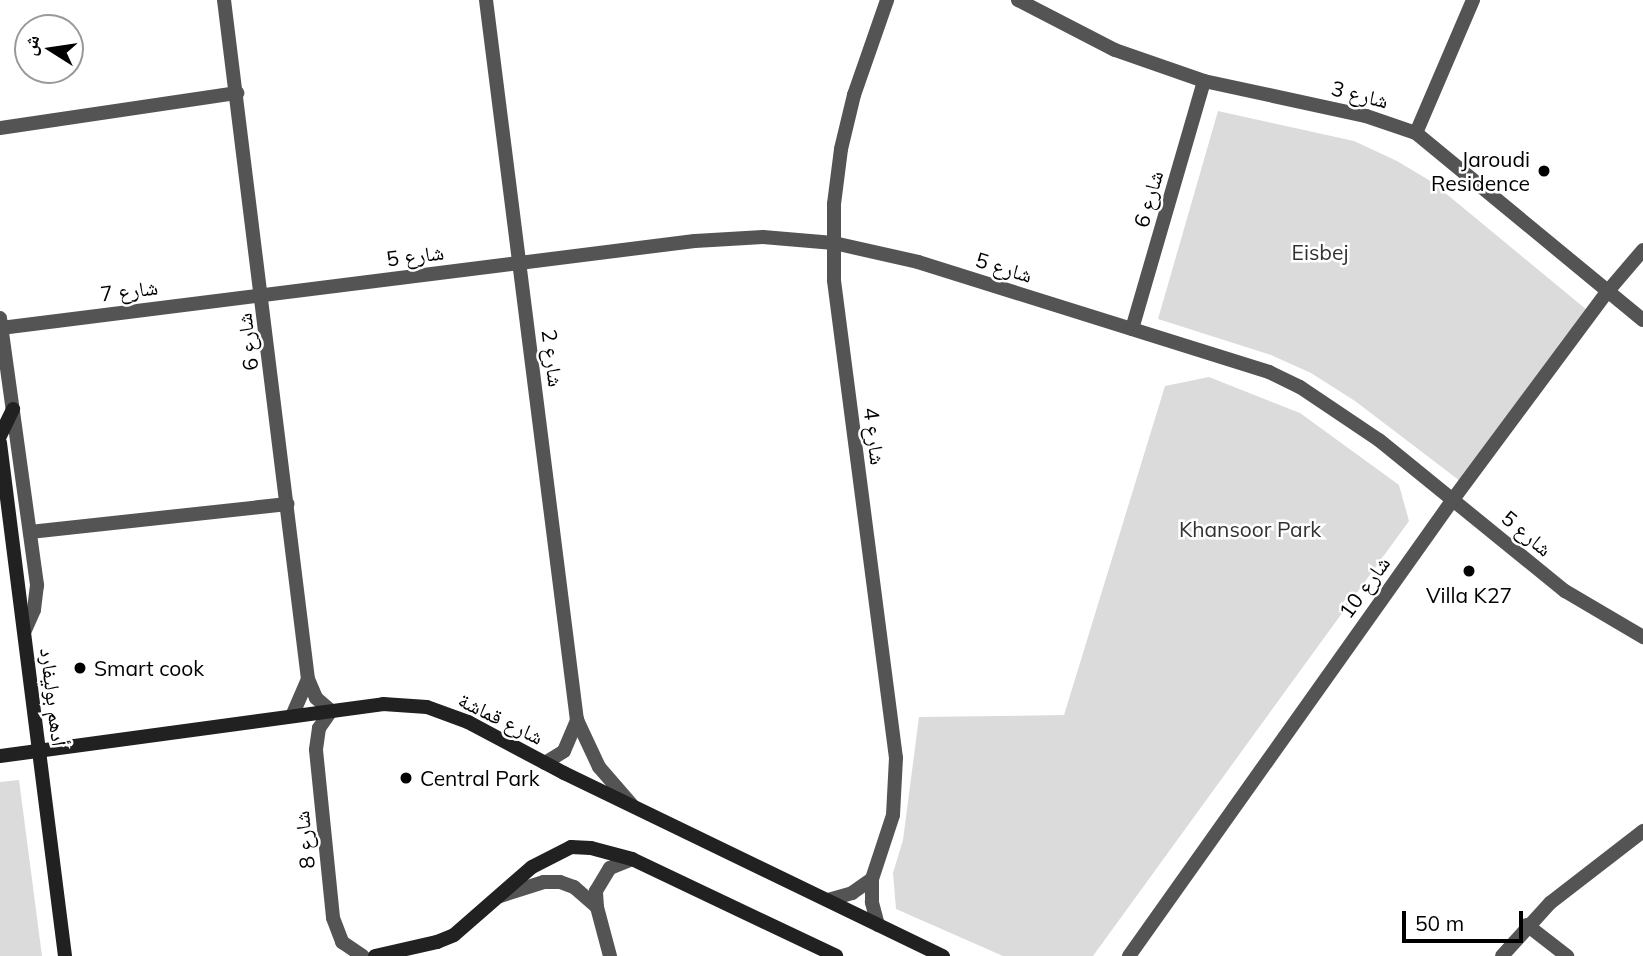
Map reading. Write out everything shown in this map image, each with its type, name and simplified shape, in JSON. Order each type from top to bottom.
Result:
[{"type":"street","name":"شارع 6","points":[[224,0],[308,680],[316,698],[331,711]]},
{"type":"street","name":"شارع 2","points":[[486,0],[577,720],[599,767],[632,806]]},
{"type":"street","name":"شارع 4","points":[[878,925],[872,902],[872,879],[893,815],[896,758],[834,280],[834,204],[841,149],[853,95],[887,0]]},
{"type":"street","name":"شارع 3","points":[[1018,0],[1115,50],[1204,81],[1366,116],[1416,133],[1643,320]]},
{"type":"street","points":[[1416,133],[1473,0]]},
{"type":"street","name":"شارع 6","points":[[1132,329],[1204,81]]},
{"type":"street","points":[[0,128],[237,93]]},
{"type":"street","name":"شارع 5","points":[[262,295],[729,238],[797,238],[834,243],[918,262],[1236,360],[1300,387],[1379,440],[1454,498],[1565,591],[1643,638]]},
{"type":"street","name":"شارع 10","points":[[1129,956],[1454,498],[1608,291],[1643,250]]},
{"type":"street","name":"شارع 7","points":[[1,323],[262,295]]},
{"type":"street","points":[[1,323],[37,598],[25,630]]},
{"type":"street","points":[[0,436],[13,409]]},
{"type":"street","name":"أدهم بوليفارد","points":[[0,443],[65,956]]},
{"type":"street","points":[[30,532],[287,504]]},
{"type":"street","points":[[292,716],[308,680]]},
{"type":"street","name":"شارع قماشة","points":[[0,757],[383,704],[427,707],[468,723],[632,806],[943,956]]},
{"type":"street","name":"شارع 8","points":[[331,711],[319,729],[316,750],[333,918],[342,942],[363,956]]},
{"type":"street","points":[[545,763],[564,751],[575,731],[577,720]]},
{"type":"street","points":[[1502,956],[1528,925],[1574,883],[1643,831]]},
{"type":"street","points":[[375,956],[437,942],[454,935],[532,867],[571,847],[591,848],[632,859],[836,956]]},
{"type":"street","points":[[610,956],[597,907],[596,891],[602,877],[620,862],[632,859]]},
{"type":"street","points":[[828,900],[852,893],[872,879]]},
{"type":"street","points":[[500,896],[544,882],[560,882],[580,891],[597,907]]},
{"type":"street","points":[[1528,925],[1567,956]]},
{"type":"green space","name":"Eisbej","points":[[1218,111],[1354,141],[1397,161],[1432,182],[1593,315],[1464,484],[1355,401],[1311,373],[1271,355],[1158,319]]},
{"type":"green space","name":"Khansoor Park","points":[[1209,377],[1300,413],[1399,485],[1409,521],[1093,956],[1003,956],[896,909],[893,873],[903,840],[919,717],[1064,715],[1165,386]]},
{"type":"green space","points":[[19,780],[42,956],[0,956],[0,782]]},
{"type":"place","name":"Jaroudi Residence","points":[[1544,171]]},
{"type":"place","name":"Villa K27","points":[[1469,571]]},
{"type":"place","name":"Smart cook","points":[[80,668]]},
{"type":"place","name":"Central Park","points":[[406,778]]}]
